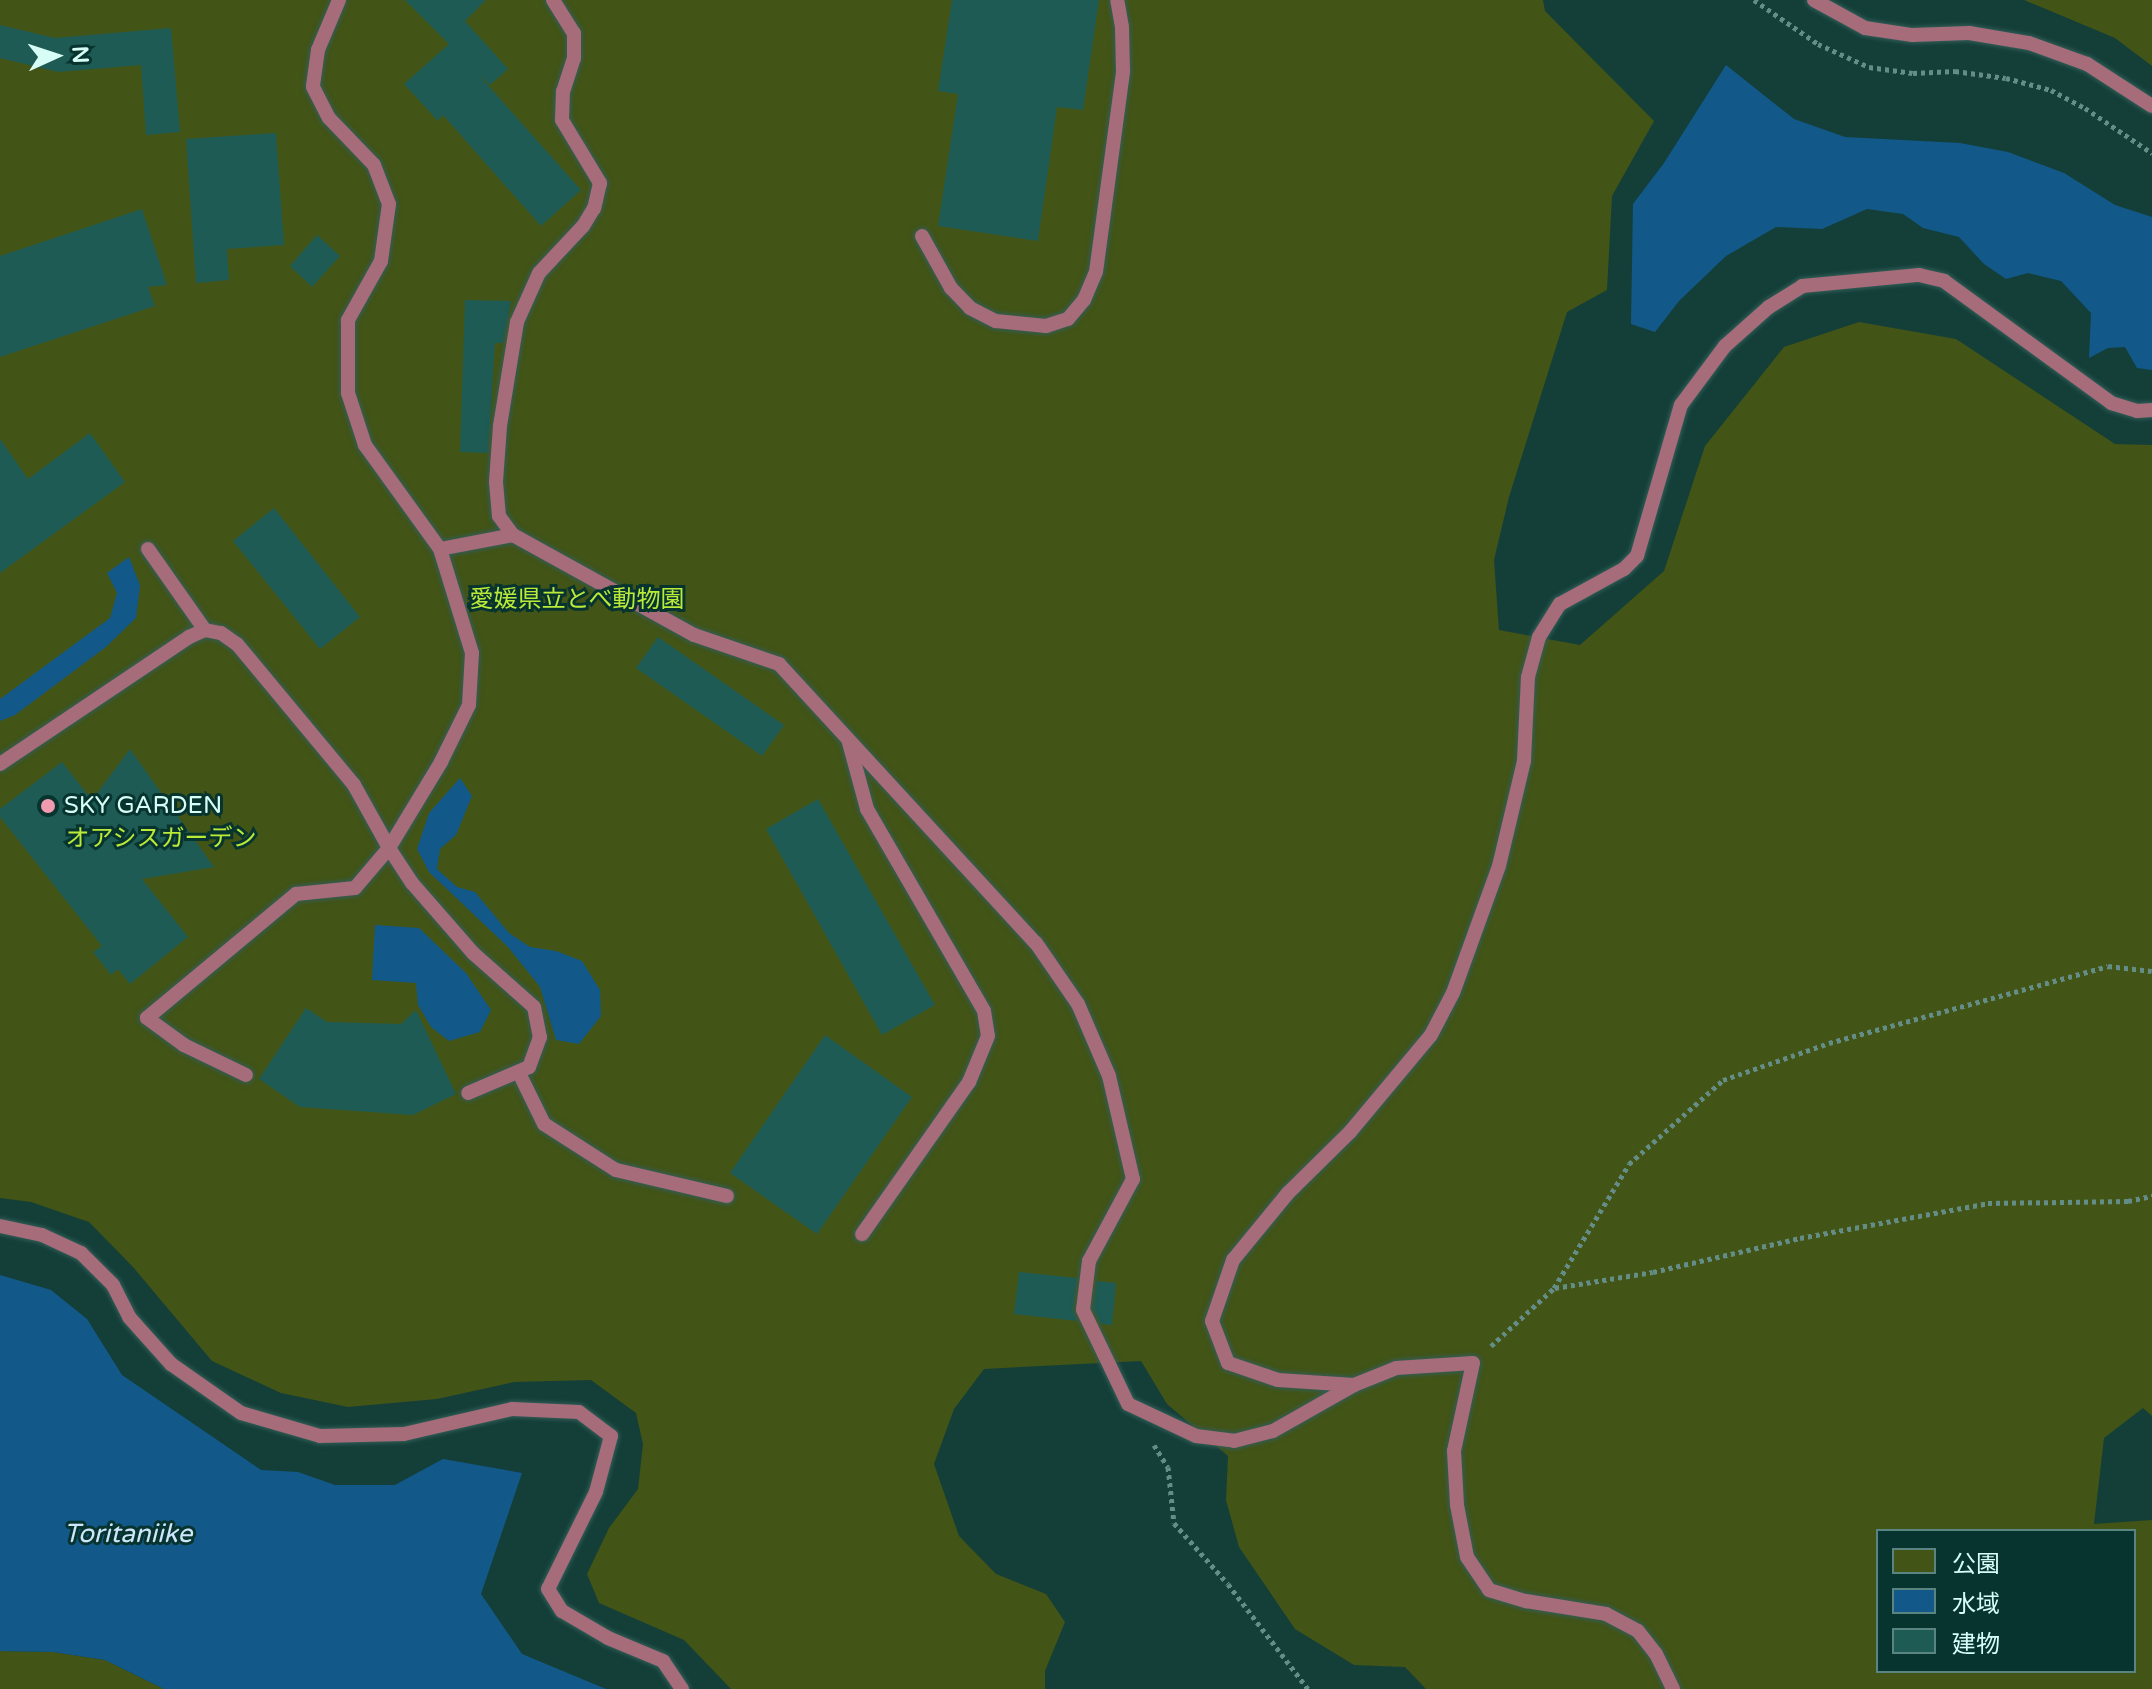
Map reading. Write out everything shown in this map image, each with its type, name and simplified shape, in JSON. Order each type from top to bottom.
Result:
[{"type":"lane","points":[[246,1075],[184,1045],[147,1018],[296,894],[355,888],[389,848],[441,762],[469,705],[472,653],[440,549],[365,445],[348,393],[348,320],[381,261],[389,204],[374,165],[329,118],[313,87],[318,50],[339,0]]},
{"type":"lane","points":[[553,0],[574,33],[574,58],[563,91],[562,120],[600,183],[594,208],[583,226],[539,273],[517,322],[500,426],[496,482],[499,516],[513,535],[694,635],[779,664],[1036,943],[1078,1004],[1109,1076],[1133,1179],[1089,1261],[1083,1310],[1128,1404],[1196,1436],[1234,1441],[1273,1431],[1354,1385],[1396,1368],[1473,1363],[1454,1451],[1457,1505],[1467,1557],[1489,1590],[1526,1601],[1606,1614],[1638,1631],[1656,1654],[1673,1689]]},
{"type":"lane","points":[[922,236],[951,288],[970,308],[996,321],[1046,326],[1068,319],[1084,300],[1096,272],[1123,71],[1122,27],[1117,0]]},
{"type":"lane","points":[[1814,0],[1865,28],[1912,35],[1969,33],[2029,43],[2087,64],[2152,106]]},
{"type":"lane","points":[[1354,1385],[1278,1380],[1228,1363],[1212,1321],[1233,1260],[1288,1193],[1350,1132],[1431,1035],[1453,993],[1499,866],[1524,761],[1528,677],[1539,637],[1560,604],[1624,569],[1637,556],[1681,405],[1725,346],[1769,307],[1802,286],[1919,275],[1944,281],[2111,403],[2137,411],[2152,410]]},
{"type":"lane","points":[[440,549],[513,535]]},
{"type":"lane","points":[[148,549],[205,630]]},
{"type":"lane","points":[[0,764],[205,630],[221,633],[237,644],[354,785],[412,883],[473,953],[534,1007],[540,1037],[529,1067],[468,1093]]},
{"type":"lane","points":[[846,735],[867,809],[984,1011],[988,1036],[969,1082],[862,1234]]},
{"type":"lane","points":[[519,1073],[544,1124],[616,1170],[727,1196]]},
{"type":"lane","points":[[0,1226],[42,1235],[81,1253],[113,1285],[129,1317],[171,1364],[241,1413],[320,1436],[404,1434],[512,1409],[579,1412],[611,1436],[596,1492],[548,1589],[562,1611],[608,1638],[663,1661],[682,1689]]},
{"type":"path","points":[[1754,0],[1818,44],[1869,67],[1913,73],[1955,71],[2006,78],[2051,90],[2085,108],[2152,153]]},
{"type":"path","points":[[1473,1363],[1554,1288],[1629,1164],[1723,1080],[1829,1043],[2108,966],[2152,971]]},
{"type":"path","points":[[1554,1288],[1653,1272],[1800,1238],[1988,1203],[2128,1201],[2152,1196]]},
{"type":"path","points":[[1152,1442],[1168,1467],[1174,1523],[1228,1584],[1308,1689]]},
{"type":"green space","points":[[0,0],[1543,0],[1545,11],[1654,121],[1612,196],[1607,290],[1567,312],[1509,497],[1494,560],[1499,630],[1580,645],[1664,571],[1705,446],[1784,347],[1859,322],[1956,339],[2115,444],[2152,445],[2152,1416],[2143,1408],[2104,1438],[2094,1524],[2152,1520],[2152,1689],[1426,1689],[1405,1667],[1354,1665],[1295,1629],[1239,1547],[1226,1500],[1228,1456],[1167,1404],[1141,1361],[984,1369],[954,1409],[934,1464],[959,1536],[996,1574],[1046,1594],[1065,1622],[1045,1671],[1045,1689],[731,1689],[684,1640],[599,1603],[587,1574],[609,1528],[638,1489],[643,1444],[636,1413],[591,1380],[514,1382],[437,1399],[348,1407],[281,1393],[212,1361],[133,1267],[89,1222],[31,1202],[0,1198]]},
{"type":"green space","points":[[2024,0],[2152,0],[2152,66],[2115,38]]},
{"type":"green space","points":[[0,1651],[53,1652],[105,1660],[164,1689],[0,1689]]},
{"type":"water","points":[[1726,65],[1794,119],[1845,137],[1960,143],[2008,152],[2064,173],[2115,205],[2152,217],[2152,370],[2137,368],[2125,347],[2108,348],[2089,358],[2091,313],[2061,281],[2028,273],[2006,279],[1984,264],[1959,237],[1923,228],[1903,214],[1867,209],[1822,229],[1776,227],[1726,256],[1679,301],[1655,332],[1631,324],[1633,204],[1664,163]]},
{"type":"water","points":[[129,557],[140,585],[136,618],[106,647],[15,715],[0,721],[0,699],[110,618],[117,593],[107,573]]},
{"type":"water","points":[[460,778],[472,796],[456,835],[440,849],[437,869],[457,887],[475,892],[509,933],[530,947],[556,951],[582,961],[600,990],[601,1016],[579,1044],[556,1040],[540,987],[508,947],[429,872],[417,849],[429,813]]},
{"type":"water","points":[[375,925],[419,928],[466,973],[491,1010],[480,1032],[449,1041],[431,1027],[418,1005],[416,983],[372,980]]},
{"type":"water","name":"Toritaniike","points":[[0,1275],[51,1290],[87,1319],[122,1375],[261,1470],[298,1472],[335,1485],[395,1485],[443,1459],[522,1473],[481,1594],[522,1654],[606,1689],[164,1689],[105,1660],[53,1652],[0,1651]]},
{"type":"building","points":[[405,0],[486,0],[465,21],[508,69],[490,85],[479,75],[581,190],[541,226],[443,115],[438,121],[404,84],[449,44]]},
{"type":"building","points":[[952,0],[1099,0],[1083,110],[1057,107],[1038,241],[938,226],[958,94],[938,91]]},
{"type":"building","points":[[0,25],[55,38],[171,28],[180,132],[146,135],[141,65],[58,72],[0,58]]},
{"type":"building","points":[[276,133],[284,245],[227,249],[229,280],[196,283],[186,139]]},
{"type":"building","points":[[142,209],[167,285],[148,287],[155,306],[0,357],[0,256]]},
{"type":"building","points":[[317,235],[340,256],[312,287],[290,266]]},
{"type":"building","points":[[465,300],[511,301],[503,343],[495,343],[488,453],[460,452]]},
{"type":"building","points":[[90,433],[125,482],[0,573],[0,439],[28,479]]},
{"type":"building","points":[[274,508],[360,617],[320,649],[233,541]]},
{"type":"building","points":[[658,637],[784,725],[762,756],[636,668]]},
{"type":"building","points":[[130,749],[214,867],[142,879],[188,937],[130,984],[118,969],[111,975],[93,952],[102,946],[0,817],[0,809],[62,762],[92,800]]},
{"type":"building","points":[[818,799],[935,1005],[882,1035],[766,829]]},
{"type":"building","points":[[306,1008],[327,1022],[401,1024],[416,1010],[456,1094],[413,1115],[300,1107],[259,1079]]},
{"type":"building","points":[[825,1035],[912,1097],[817,1234],[730,1173]]},
{"type":"building","points":[[1019,1272],[1077,1278],[1073,1309],[1077,1321],[1014,1314]]},
{"type":"building","points":[[1097,1281],[1116,1283],[1112,1325],[1101,1324],[1093,1308]]},
{"type":"place","name":"SKY GARDEN","points":[[48,806]]},
{"type":"park label","name":"愛媛県立とべ動物園","points":[[577,600]]},
{"type":"park label","name":"オアシスガーデン","points":[[161,839]]}]
